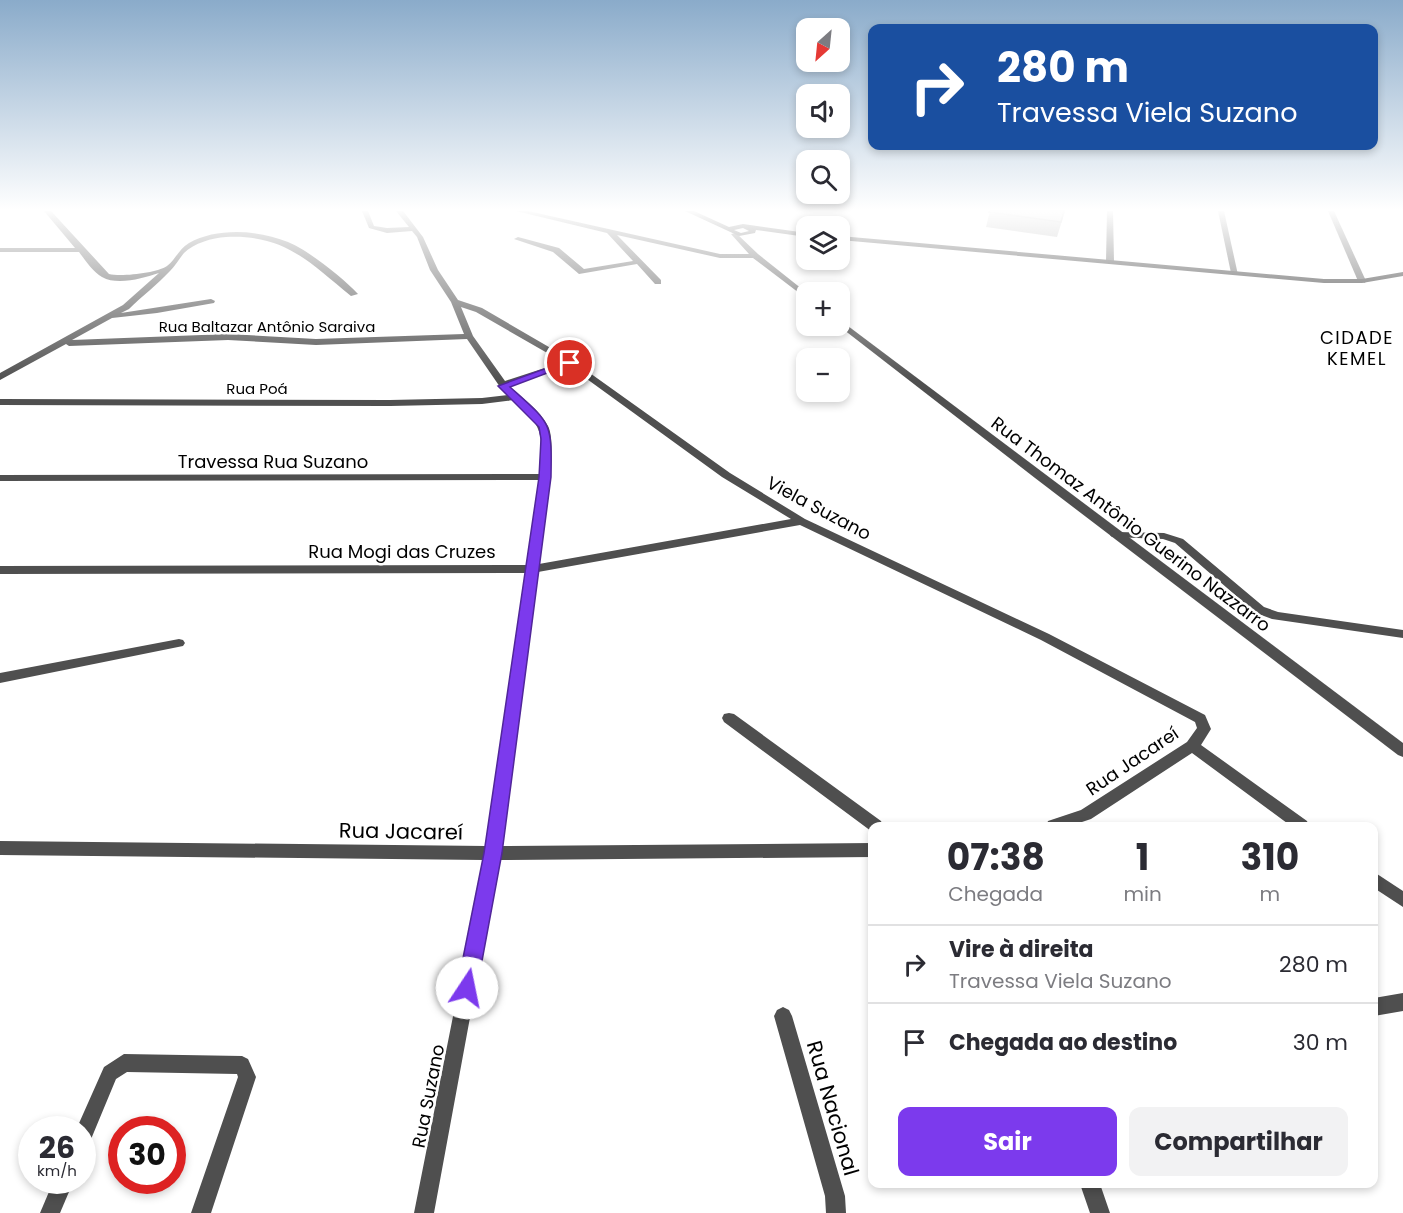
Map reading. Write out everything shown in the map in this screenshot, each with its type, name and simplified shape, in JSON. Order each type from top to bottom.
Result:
[{"type":"main road","points":[[1174,268],[1324,281],[1362,281],[1403,274]]},
{"type":"street","points":[[95,268],[104,276],[135,277],[168,269]]},
{"type":"street","points":[[321,268],[354,294]]},
{"type":"street","name":"Rua Suzano","points":[[424,1213],[493,853],[545,477],[546,439],[544,427],[537,417],[503,386],[469,336],[454,302],[433,268]]},
{"type":"street","points":[[577,268],[582,272],[607,268]]},
{"type":"street","points":[[644,268],[658,282]]},
{"type":"street","points":[[770,268],[796,288]]},
{"type":"street","points":[[1234,268],[1235,273]]},
{"type":"street","points":[[1356,268],[1362,281]]},
{"type":"street","points":[[0,377],[65,343],[126,307],[168,269]]},
{"type":"street","points":[[111,316],[157,311],[211,301]]},
{"type":"street","name":"Viela Suzano","points":[[454,302],[479,310],[570,363],[726,475],[801,521],[1045,637],[1188,711]]},
{"type":"street","name":"Rua Thomaz Antônio Guerino Nazzarro","points":[[850,330],[1116,535],[1403,751]]},
{"type":"street","name":"Rua Baltazar Antônio Saraiva","points":[[65,343],[228,337],[315,342],[469,336]]},
{"type":"street","points":[[503,386],[570,363]]},
{"type":"street","name":"Rua Poá","points":[[0,402],[390,403],[482,401],[514,397]]},
{"type":"street","name":"Travessa Rua Suzano","points":[[0,478],[545,477]]},
{"type":"street","name":"Rua Mogi das Cruzes","points":[[0,570],[533,569],[801,521]]},
{"type":"street","points":[[1116,535],[1164,536],[1179,541],[1260,610],[1276,616],[1403,634]]},
{"type":"street","points":[[0,678],[179,643]]},
{"type":"street","name":"Rua Jacareí","points":[[1065,822],[1086,815],[1192,746],[1204,729],[1200,719],[1188,711]]},
{"type":"street","points":[[729,718],[871,822]]},
{"type":"street","points":[[1192,746],[1296,822]]},
{"type":"street","name":"Rua Jacareí","points":[[0,848],[493,853],[868,850]]},
{"type":"street","points":[[1378,882],[1403,900]]},
{"type":"street","points":[[1378,1006],[1403,1002]]},
{"type":"street","name":"Rua Nacional","points":[[783,1016],[835,1196],[836,1213]]},
{"type":"street","points":[[91,1116],[110,1073],[123,1063],[242,1065],[247,1077],[201,1213]]},
{"type":"street","points":[[1091,1188],[1100,1213]]},
{"type":"street","points":[[50,1213],[58,1194]]},
{"type":"district","name":"CIDADE KEMEL","points":[[1357,347]]},
{"type":"route","points":[[467,988],[493,853],[545,477],[544,427],[537,417],[503,386],[570,363]]}]
